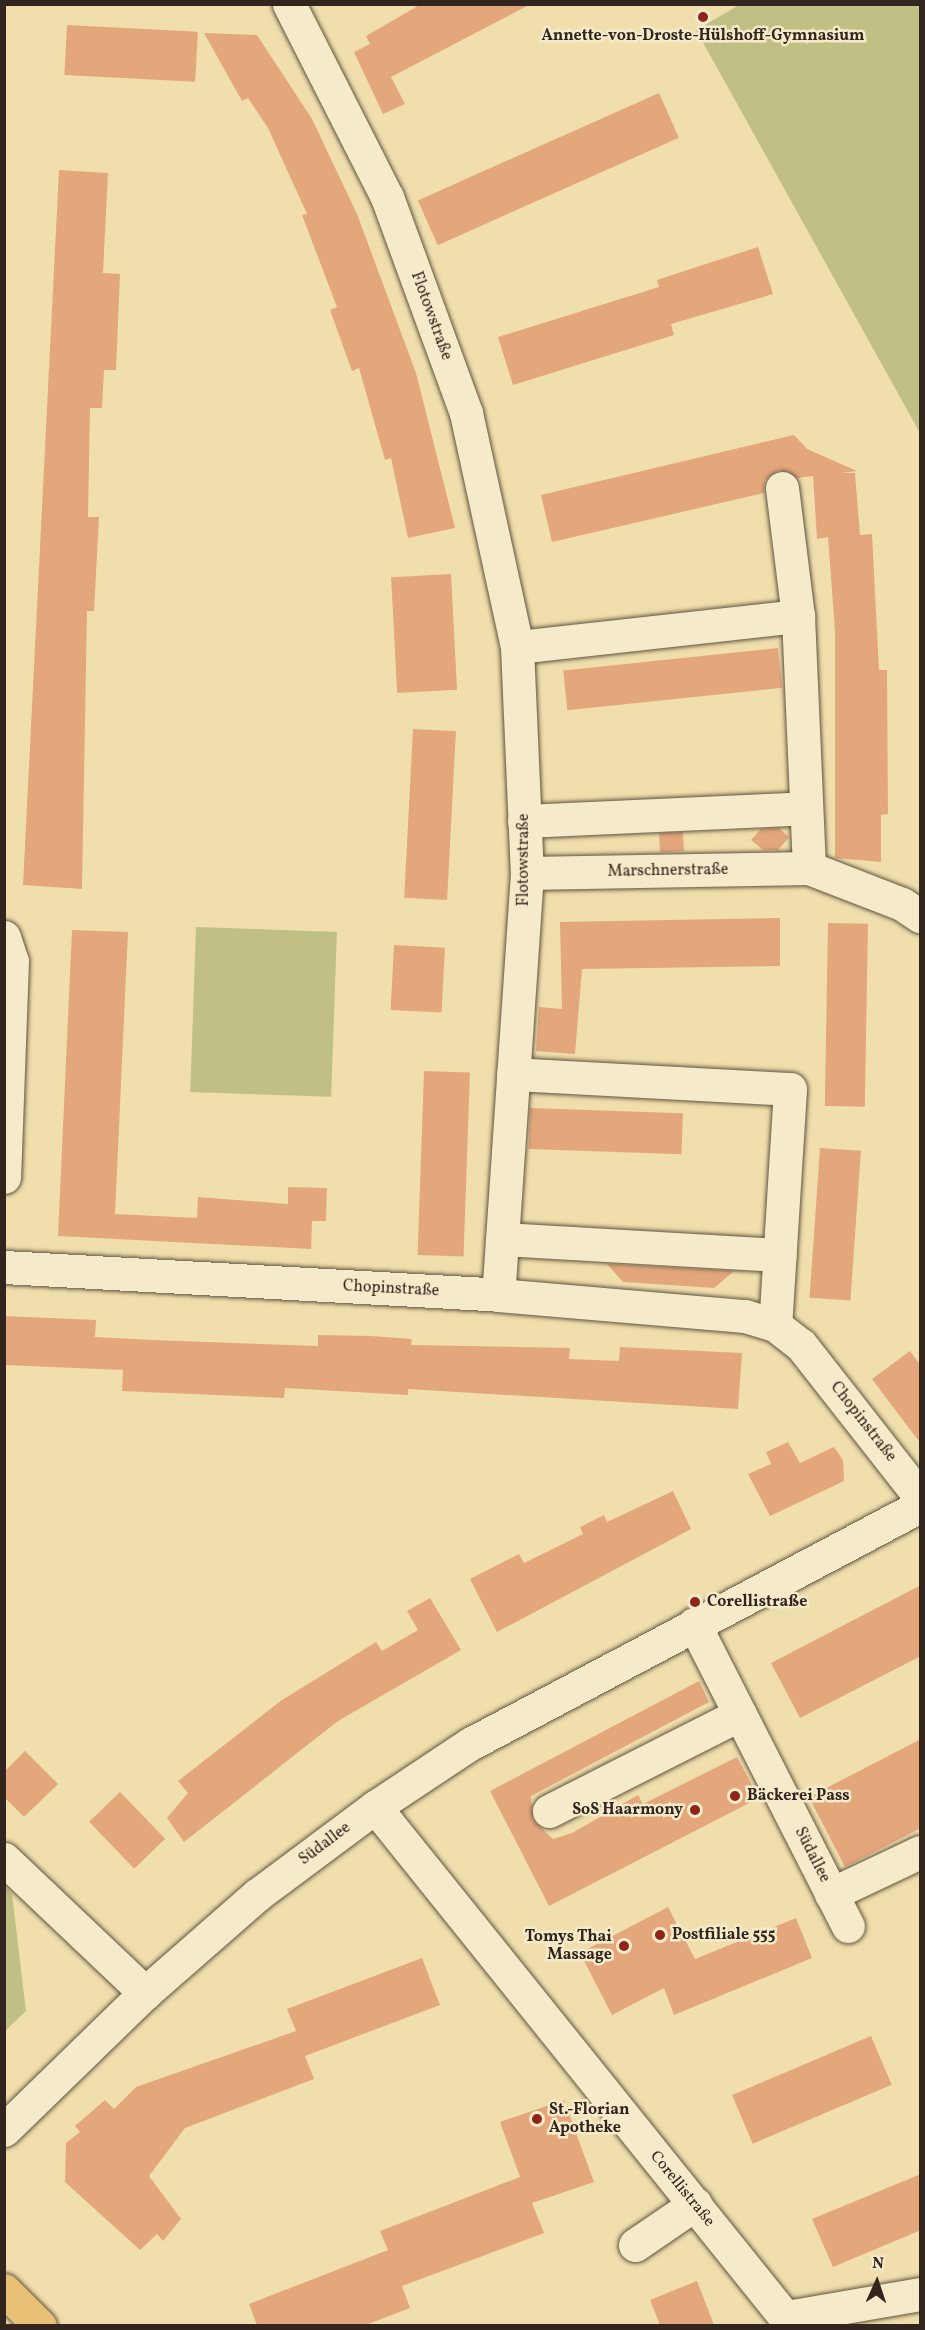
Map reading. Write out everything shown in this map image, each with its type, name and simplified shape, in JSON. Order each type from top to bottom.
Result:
[{"type":"main road","points":[[4,2290],[40,2325]]},
{"type":"street","name":"Flotowstraße","points":[[289,4],[387,197],[466,413],[518,647],[527,873],[498,1295]]},
{"type":"street","points":[[782,488],[798,616],[809,868]]},
{"type":"street","points":[[518,647],[798,616]]},
{"type":"street","points":[[524,821],[806,808]]},
{"type":"street","name":"Marschnerstraße","points":[[527,873],[809,868],[902,904],[921,916]]},
{"type":"street","points":[[4,937],[12,961],[4,1177]]},
{"type":"street","points":[[513,1074],[790,1089],[776,1325]]},
{"type":"street","points":[[502,1239],[780,1255]]},
{"type":"street","name":"Chopinstraße","points":[[4,1267],[498,1295],[745,1316],[776,1325],[816,1362],[921,1497]]},
{"type":"street","name":"Südallee","points":[[4,2130],[145,1993],[257,1894],[375,1807],[470,1744],[921,1506]]},
{"type":"street","name":"Südallee","points":[[694,1624],[848,1926]]},
{"type":"street","points":[[549,1811],[740,1714]]},
{"type":"street","name":"Corellistraße","points":[[375,1807],[790,2321],[921,2294]]},
{"type":"street","points":[[831,1894],[921,1852]]},
{"type":"street","points":[[4,1859],[145,1993]]},
{"type":"street","points":[[635,2245],[695,2204]]},
{"type":"green space","points":[[739,5],[920,5],[920,433],[696,30]]},
{"type":"green space","points":[[196,927],[337,932],[331,1097],[190,1092]]},
{"type":"green space","points":[[5,1886],[12,1894],[26,2011],[5,2031]]},
{"type":"building","points":[[421,4],[531,4],[391,77],[405,104],[383,114],[354,52],[370,44],[366,36]]},
{"type":"building","points":[[67,25],[198,32],[195,82],[64,75]]},
{"type":"building","points":[[204,33],[257,35],[312,119],[357,214],[416,373],[455,528],[408,538],[391,458],[385,460],[359,368],[352,371],[330,310],[337,307],[302,215],[307,214],[268,128],[248,98],[242,101]]},
{"type":"building","points":[[659,93],[679,138],[438,245],[418,200]]},
{"type":"building","points":[[59,170],[108,173],[103,273],[120,274],[116,370],[104,370],[102,408],[90,408],[88,517],[99,517],[94,611],[87,611],[82,889],[23,885]]},
{"type":"building","points":[[758,247],[773,294],[671,324],[674,335],[513,385],[498,337],[659,287],[657,280]]},
{"type":"building","points":[[794,435],[807,449],[857,471],[841,473],[855,473],[860,535],[872,534],[879,670],[887,670],[888,814],[881,815],[881,862],[835,858],[835,631],[828,537],[817,539],[813,476],[798,478],[779,470],[765,480],[764,493],[552,542],[541,495]]},
{"type":"building","points":[[451,574],[457,690],[397,693],[391,577]]},
{"type":"building","points":[[778,648],[782,688],[567,710],[563,671]]},
{"type":"building","points":[[413,729],[456,731],[447,900],[404,898]]},
{"type":"building","points":[[779,828],[789,837],[778,850],[763,850],[751,840],[761,829]]},
{"type":"building","points":[[683,832],[684,851],[660,852],[659,833]]},
{"type":"building","points":[[780,918],[780,966],[582,969],[575,1054],[536,1051],[539,1007],[562,1009],[560,922]]},
{"type":"building","points":[[828,923],[868,924],[865,1107],[825,1106]]},
{"type":"building","points":[[72,930],[128,932],[115,1214],[197,1218],[198,1197],[288,1204],[288,1187],[327,1188],[326,1221],[312,1221],[311,1249],[58,1236]]},
{"type":"building","points":[[394,945],[445,948],[442,1013],[391,1010]]},
{"type":"building","points":[[424,1071],[470,1073],[464,1256],[418,1255]]},
{"type":"building","points":[[530,1108],[683,1113],[681,1154],[529,1149]]},
{"type":"building","points":[[820,1148],[861,1151],[850,1300],[810,1298]]},
{"type":"building","points":[[607,1264],[734,1271],[714,1288],[623,1282]]},
{"type":"building","points":[[4,1316],[96,1320],[95,1337],[153,1340],[318,1346],[318,1335],[371,1336],[412,1339],[411,1345],[570,1348],[569,1359],[619,1361],[620,1347],[742,1353],[738,1409],[408,1389],[408,1395],[285,1388],[284,1398],[122,1391],[123,1370],[4,1365]]},
{"type":"building","points":[[910,1351],[921,1366],[921,1444],[872,1379]]},
{"type":"building","points":[[788,1442],[800,1463],[834,1447],[843,1460],[844,1481],[770,1516],[748,1474],[771,1464],[766,1452]]},
{"type":"building","points":[[673,1491],[691,1529],[497,1632],[470,1579],[519,1554],[524,1563],[583,1534],[580,1527],[604,1515],[607,1522]]},
{"type":"building","points":[[921,1585],[921,1656],[800,1718],[771,1663]]},
{"type":"building","points":[[430,1598],[461,1650],[338,1721],[184,1842],[167,1818],[188,1793],[178,1781],[282,1700],[376,1642],[382,1651],[418,1630],[407,1611]]},
{"type":"building","points":[[699,1681],[709,1702],[531,1796],[533,1820],[553,1839],[572,1833],[638,1795],[643,1804],[737,1757],[759,1798],[549,1906],[490,1791]]},
{"type":"building","points":[[921,1739],[921,1828],[845,1867],[809,1797]]},
{"type":"building","points":[[25,1751],[58,1784],[24,1817],[4,1797],[4,1772]]},
{"type":"building","points":[[120,1792],[165,1839],[134,1869],[89,1822]]},
{"type":"building","points":[[668,1907],[695,1959],[796,1918],[812,1958],[674,2015],[664,1988],[612,2015],[580,1953]]},
{"type":"building","points":[[422,1958],[440,2005],[305,2056],[314,2079],[185,2128],[149,2176],[181,2219],[163,2241],[157,2234],[140,2250],[65,2182],[66,2143],[80,2132],[75,2126],[105,2100],[114,2109],[136,2087],[296,2031],[287,2009]]},
{"type":"building","points":[[871,2036],[892,2085],[753,2144],[732,2095]]},
{"type":"building","points":[[564,2100],[594,2182],[532,2203],[544,2233],[402,2286],[410,2308],[366,2325],[257,2325],[249,2304],[388,2250],[380,2231],[520,2177],[500,2122]]},
{"type":"building","points":[[921,2174],[921,2230],[833,2267],[812,2219]]},
{"type":"building","points":[[697,2281],[714,2325],[660,2325],[650,2300]]},
{"type":"place","name":"Annette-von-Droste-Hülshoff-Gymnasium","points":[[703,17]]},
{"type":"place","name":"Corellistraße","points":[[695,1602]]},
{"type":"place","name":"Bäckerei Pass","points":[[735,1796]]},
{"type":"place","name":"SoS Haarmony","points":[[695,1810]]},
{"type":"place","name":"Postfiliale 555","points":[[660,1935]]},
{"type":"place","name":"Tomys Thai Massage","points":[[624,1946]]},
{"type":"place","name":"St.-Florian Apotheke","points":[[537,2119]]}]
